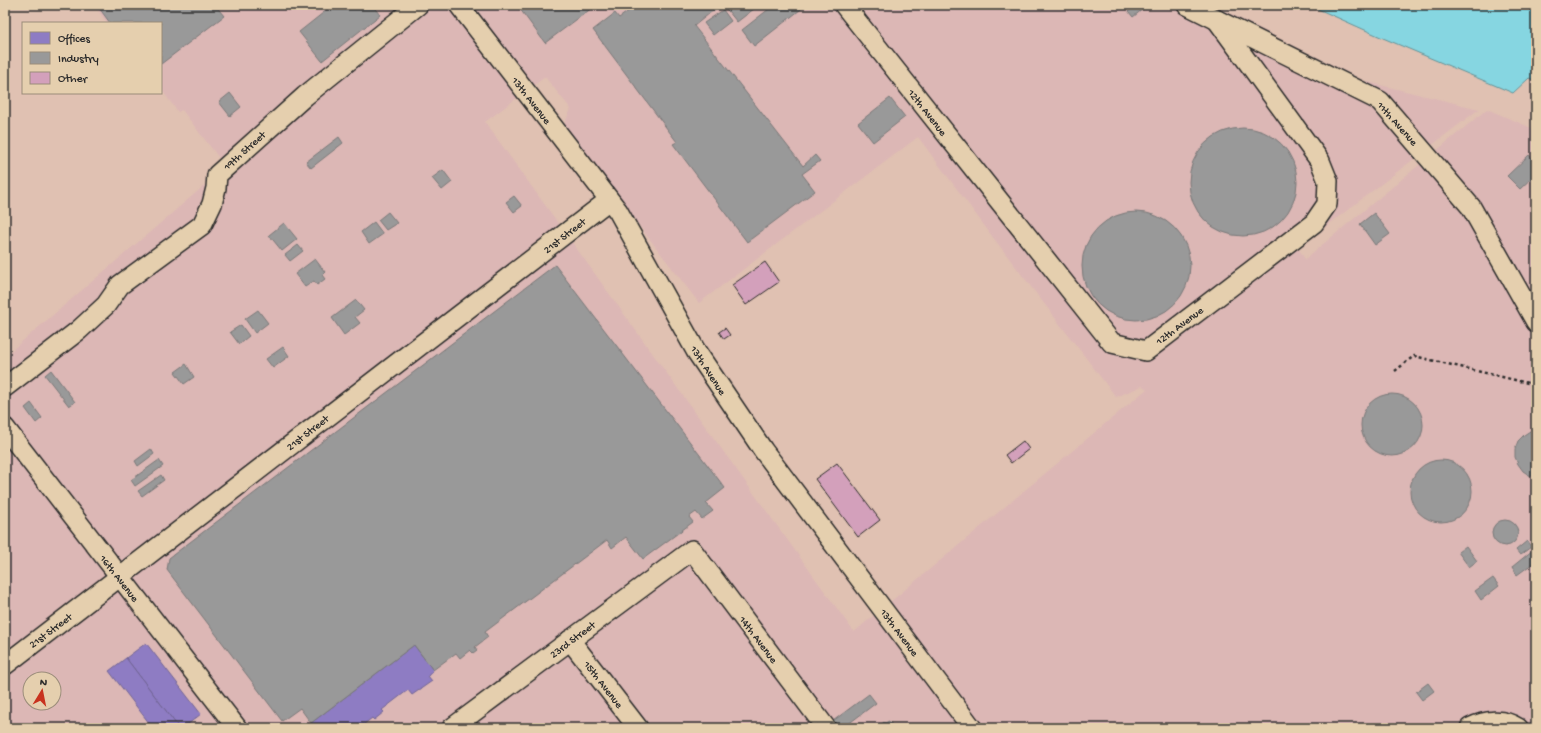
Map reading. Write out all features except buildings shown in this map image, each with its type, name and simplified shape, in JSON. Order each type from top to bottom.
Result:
[{"type":"lane","name":"19th Street","points":[[5,388],[85,325],[106,305],[120,285],[202,225],[212,204],[216,188],[217,175],[305,96],[418,5]]},
{"type":"lane","name":"13th Avenue","points":[[459,5],[618,210],[696,350],[763,450],[972,728]]},
{"type":"lane","name":"12th Avenue","points":[[844,5],[1112,343],[1146,351],[1314,223],[1327,204],[1328,181],[1320,161],[1217,20]]},
{"type":"lane","name":"11th Avenue","points":[[1187,5],[1380,101],[1471,207],[1536,322]]},
{"type":"lane","name":"21st Street","points":[[5,665],[609,200]]},
{"type":"lane","name":"16th Avenue","points":[[5,428],[237,728]]},
{"type":"lane","name":"23rd Street","points":[[452,728],[692,550]]},
{"type":"lane","name":"14th Avenue","points":[[692,550],[826,728]]},
{"type":"lane","name":"15th Avenue","points":[[570,640],[638,728]]},
{"type":"lane","points":[[1470,728],[1484,722],[1495,721],[1513,725],[1518,728]]},
{"type":"path","points":[[1395,371],[1414,356],[1536,385]]},
{"type":"shaded area","points":[[94,5],[1213,5],[1364,81],[1479,109],[1298,248],[1305,259],[1487,109],[1536,130],[1536,728],[5,728],[5,356],[226,167],[182,110],[178,112],[162,90],[162,22],[106,22]],"holes":[[[545,77],[571,109],[563,127],[699,303],[918,137],[1116,397],[1142,386],[1147,389],[854,632],[485,122]]]},
{"type":"water","points":[[1309,5],[1536,5],[1536,81],[1529,78],[1513,93]]}]
